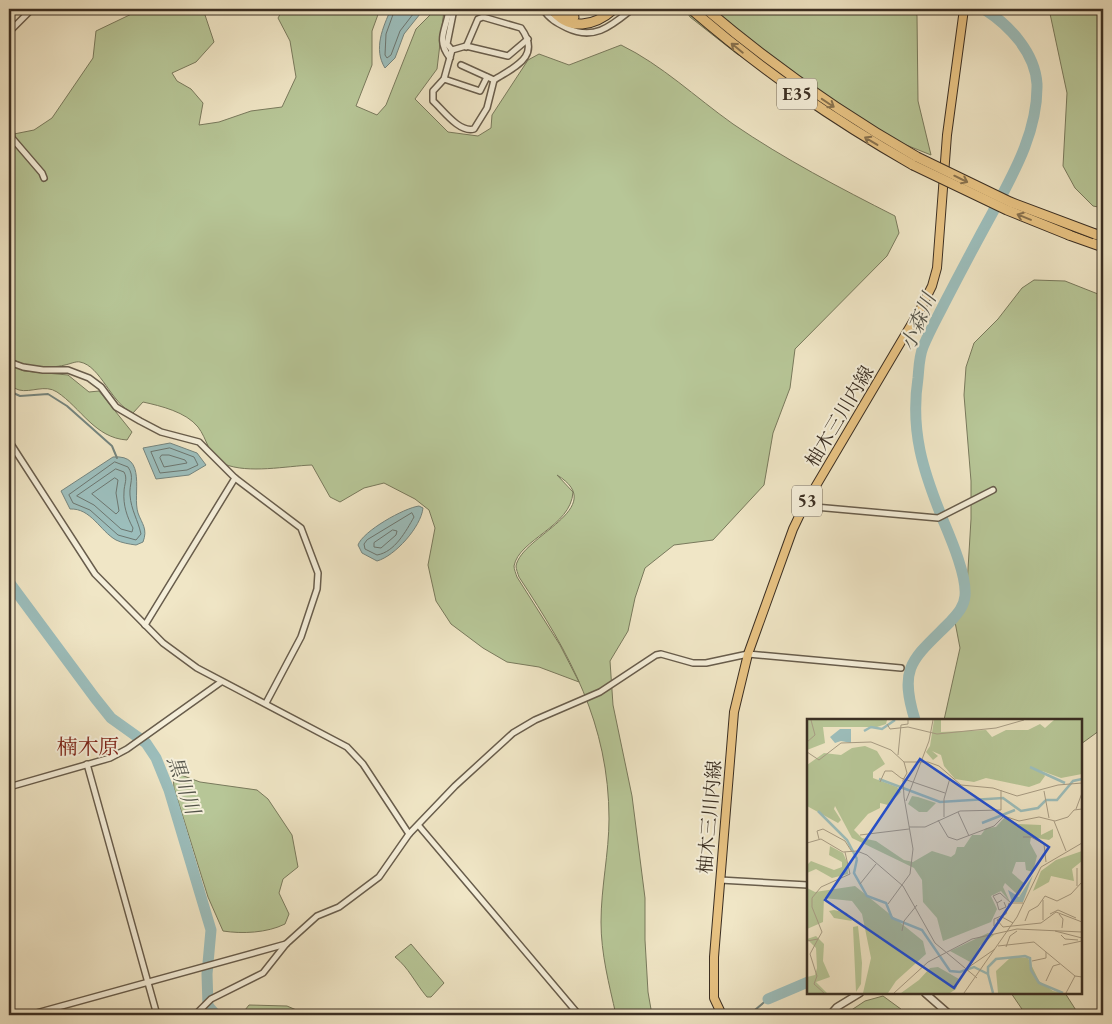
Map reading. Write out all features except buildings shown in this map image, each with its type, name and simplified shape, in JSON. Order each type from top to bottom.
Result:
[{"type":"highway","points":[[552,9],[565,20],[579,24],[594,23],[614,9]]},
{"type":"highway","points":[[560,9],[567,15],[579,19],[592,17],[606,9]]},
{"type":"highway","name":"E35","points":[[691,9],[782,83],[828,115],[1007,210],[1103,247]]},
{"type":"highway","name":"E35","points":[[706,9],[788,76],[915,161],[1010,202],[1099,235]]},
{"type":"main road","name":"柚木三川内線","points":[[722,1015],[714,998],[714,957],[734,712],[748,654],[793,529],[804,506],[884,374],[932,286],[937,268],[947,135],[964,9]]},
{"type":"street","points":[[9,32],[32,9]]},
{"type":"street","points":[[449,9],[442,35],[443,49],[450,58]]},
{"type":"street","points":[[452,50],[447,44],[454,9]]},
{"type":"street","points":[[543,9],[548,17],[559,24],[580,34],[591,35],[600,32],[631,10]]},
{"type":"street","points":[[452,50],[444,79],[433,91],[433,101],[461,128],[469,130],[479,124],[490,101],[494,80],[522,64],[527,54],[528,39],[521,28],[483,17],[478,19],[466,46]]},
{"type":"street","points":[[452,50],[466,46],[508,56],[528,39]]},
{"type":"street","points":[[461,65],[494,80]]},
{"type":"street","points":[[444,79],[480,91],[487,77]]},
{"type":"street","points":[[9,118],[12,138],[42,173],[44,178]]},
{"type":"street","points":[[9,362],[23,367],[43,370],[68,370],[89,378],[101,387],[116,407],[140,421],[161,432],[199,442],[235,478],[301,528],[318,574],[317,589],[301,638],[266,703]]},
{"type":"street","points":[[9,441],[94,574],[134,616],[163,643],[196,668],[266,703],[354,752],[409,834]]},
{"type":"street","points":[[145,625],[235,478]]},
{"type":"street","points":[[804,506],[938,518],[993,490]]},
{"type":"street","points":[[195,1015],[211,999],[263,974],[286,944],[317,916],[339,907],[379,877],[409,834],[419,826],[454,786],[513,733],[535,720],[600,692],[656,655],[661,654],[693,663],[706,663],[748,654],[901,668]]},
{"type":"street","points":[[9,787],[110,758],[128,749],[221,682]]},
{"type":"street","points":[[87,764],[157,1015]]},
{"type":"street","points":[[419,826],[579,1015]]},
{"type":"street","points":[[720,880],[807,885]]},
{"type":"street","points":[[29,1015],[286,944]]},
{"type":"street","points":[[830,1015],[837,1007],[858,994]]},
{"type":"street","points":[[925,994],[950,1015]]},
{"type":"street","points":[[9,1008],[13,1015]]},
{"type":"green space","points":[[142,9],[203,9],[214,42],[196,62],[172,73],[177,81],[191,89],[203,103],[199,125],[219,122],[251,111],[282,107],[296,77],[290,41],[278,18],[283,9],[380,9],[372,31],[372,65],[356,106],[377,115],[386,105],[416,29],[434,11],[444,10],[437,69],[415,99],[448,132],[478,136],[491,128],[492,115],[528,60],[539,54],[569,65],[621,45],[650,62],[733,124],[772,149],[833,184],[895,216],[899,233],[887,256],[795,349],[790,388],[773,433],[764,485],[713,540],[674,545],[645,568],[635,598],[628,631],[610,661],[613,705],[632,796],[645,898],[648,992],[652,1015],[616,1015],[608,980],[602,946],[601,922],[609,832],[607,784],[602,752],[594,721],[583,691],[579,682],[539,667],[507,662],[483,648],[451,624],[436,601],[428,565],[435,528],[429,510],[415,499],[384,483],[364,488],[340,502],[330,497],[312,465],[245,469],[224,464],[215,457],[198,427],[187,417],[143,402],[133,413],[118,402],[94,370],[87,365],[78,362],[43,367],[21,363],[9,356],[9,129],[14,134],[34,130],[52,118],[93,58],[96,31]],"holes":[[[557,475],[571,487],[572,491]],[[573,494],[574,499],[569,510],[559,522],[521,555],[516,566],[519,577],[555,634],[578,680],[560,645],[517,577],[514,566],[525,548],[564,515]]]},
{"type":"green space","points":[[685,9],[770,9],[790,14],[863,12],[867,9],[915,9],[917,16],[918,101],[931,155],[849,122],[737,54],[690,17]]},
{"type":"green space","points":[[1049,9],[1103,9],[1103,208],[1093,206],[1075,188],[1063,166],[1067,93]]},
{"type":"green space","points":[[1034,280],[1065,281],[1103,296],[1103,728],[1082,743],[1082,719],[944,719],[960,648],[955,622],[967,586],[971,481],[964,395],[966,367],[974,343],[998,319],[1022,288]]},
{"type":"green space","points":[[9,364],[24,371],[68,375],[89,392],[99,391],[132,432],[127,440],[106,434],[66,399],[52,390],[24,391],[16,389],[9,383]]},
{"type":"green space","points":[[173,775],[181,775],[200,782],[257,790],[268,799],[292,835],[298,867],[283,879],[279,893],[289,914],[285,924],[254,932],[223,931],[208,897],[174,788]]},
{"type":"green space","points":[[411,944],[444,983],[431,997],[427,997],[395,957]]},
{"type":"green space","points":[[1012,994],[1066,994],[1079,1015],[1026,1015]]},
{"type":"green space","points":[[883,996],[909,1015],[844,1015],[865,1001]]},
{"type":"green space","points":[[249,1005],[287,1006],[308,1015],[241,1015]]},
{"type":"water","points":[[391,9],[424,9],[404,34],[395,58],[385,68],[381,61],[380,38]]},
{"type":"water","points":[[170,443],[197,453],[206,465],[189,475],[156,479],[143,448]]},
{"type":"water","points":[[113,457],[124,458],[131,462],[135,468],[138,513],[145,534],[143,542],[136,545],[116,540],[90,516],[84,512],[70,509],[61,491]]},
{"type":"water","points":[[419,506],[423,508],[418,524],[406,540],[392,553],[377,561],[362,553],[358,545],[361,539],[368,533],[394,516]]},
{"type":"waterway","name":"小森川","points":[[915,719],[908,687],[912,665],[918,655],[958,613],[965,596],[964,578],[961,568],[924,468],[920,451],[916,416],[919,362],[925,341],[1024,150],[1034,118],[1036,101],[1037,84],[1035,72],[1026,50],[1003,23],[984,9]]},
{"type":"waterway","points":[[9,391],[20,396],[48,394],[67,406],[112,446],[117,458]]},
{"type":"waterway","name":"黒川川","points":[[9,582],[111,718],[146,743],[156,758],[169,790],[211,930],[207,974],[208,1006],[216,1015]]},
{"type":"waterway","name":"小森川","points":[[768,999],[807,982]]},
{"type":"waterway","points":[[749,1015],[768,999]]},
{"type":"district","name":"楠木原","points":[[88,747]]}]
